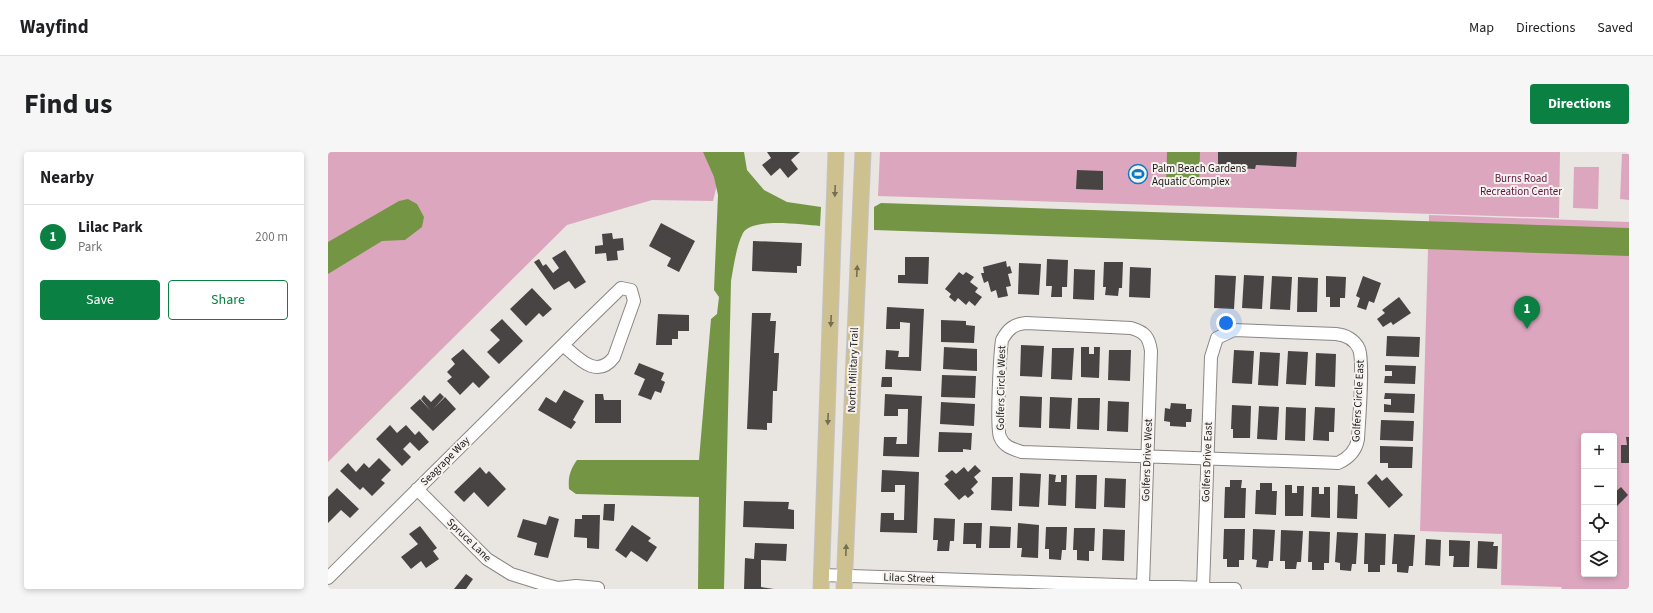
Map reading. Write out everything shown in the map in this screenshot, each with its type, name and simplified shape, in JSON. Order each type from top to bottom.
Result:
[{"type":"main road","points":[[821,582],[836,152]]},
{"type":"main road","name":"North Military Trail","points":[[845,582],[863,152]]},
{"type":"street","name":"Seagrape Way","points":[[328,578],[563,345],[621,288],[631,290],[634,301],[614,357],[609,364],[601,367],[588,366],[563,345]]},
{"type":"street","name":"Golfers Circle West","points":[[1147,336],[1141,331],[1132,328],[1026,323],[1012,327],[1004,336],[1001,347],[998,430],[1004,443],[1010,448],[1022,452],[1207,458]]},
{"type":"street","name":"Golfers Circle East","points":[[1207,458],[1338,463],[1351,455],[1357,445],[1358,439],[1361,355],[1354,342],[1343,335],[1336,334],[1242,330],[1224,333],[1217,338]]},
{"type":"street","name":"Golfers Drive West","points":[[1143,585],[1151,351],[1147,336]]},
{"type":"street","name":"Golfers Drive East","points":[[1203,588],[1211,357],[1217,338]]},
{"type":"street","name":"Spruce Lane","points":[[418,489],[487,559],[510,574],[558,588],[576,586],[598,588]]},
{"type":"street","name":"Lilac Street","points":[[821,582],[1143,585],[1235,589]]},
{"type":"green space","points":[[328,152],[725,152],[713,201],[652,200],[567,225],[328,462]]},
{"type":"green space","name":"Burns Road Recreation Center","points":[[880,152],[1560,152],[1559,218],[878,196]]},
{"type":"green space","points":[[1622,154],[1629,154],[1629,200],[1620,199]]},
{"type":"green space","points":[[1574,167],[1599,167],[1598,209],[1573,208]]},
{"type":"green space","points":[[1429,215],[1629,222],[1629,589],[1562,589],[1561,587],[1501,585],[1502,534],[1420,531]]},
{"type":"shaded area","points":[[703,152],[744,152],[747,170],[764,190],[787,202],[821,207],[820,226],[778,223],[756,225],[748,228],[743,233],[737,250],[731,281],[724,589],[698,589],[699,497],[576,494],[569,489],[569,477],[577,460],[699,460],[711,319],[717,314],[719,297],[714,290],[718,195],[714,177]]},
{"type":"shaded area","points":[[1167,152],[1200,152],[1199,186],[1166,185]]},
{"type":"shaded area","points":[[408,199],[417,204],[424,217],[422,227],[405,240],[382,241],[328,274],[328,242],[399,201]]},
{"type":"shaded area","points":[[881,203],[1629,228],[1629,256],[874,230],[874,207]]},
{"type":"building","points":[[767,152],[800,152],[791,160],[798,169],[788,178],[780,168],[771,176],[762,165],[771,158]]},
{"type":"building","points":[[1218,152],[1297,152],[1296,167],[1256,165],[1255,169],[1218,167]]},
{"type":"building","points":[[1077,170],[1103,171],[1103,190],[1076,189]]},
{"type":"building","points":[[661,223],[695,241],[679,272],[667,266],[671,258],[649,246]]},
{"type":"building","points":[[612,233],[613,239],[623,238],[624,250],[617,251],[618,260],[607,261],[606,253],[595,254],[595,246],[603,245],[602,234]]},
{"type":"building","points":[[753,241],[802,243],[801,266],[797,266],[797,273],[752,271]]},
{"type":"building","points":[[565,250],[586,282],[575,289],[569,281],[554,290],[534,262],[539,259],[543,266],[546,264],[553,273],[559,268],[552,258]]},
{"type":"building","points":[[905,257],[929,257],[928,284],[898,283],[898,275],[905,275]]},
{"type":"building","points":[[1047,259],[1068,260],[1067,287],[1062,287],[1062,297],[1051,297],[1052,286],[1046,286]]},
{"type":"building","points":[[1006,261],[1007,267],[1010,266],[1012,273],[1008,274],[1011,286],[1006,287],[1008,296],[998,298],[996,290],[991,292],[988,281],[984,283],[981,273],[984,273],[983,267]]},
{"type":"building","points":[[1104,262],[1123,262],[1122,288],[1119,288],[1118,296],[1105,295],[1106,287],[1103,287]]},
{"type":"building","points":[[1019,263],[1041,264],[1039,295],[1018,294]]},
{"type":"building","points":[[1130,267],[1151,268],[1150,298],[1129,297]]},
{"type":"building","points":[[1074,269],[1095,270],[1094,300],[1073,299]]},
{"type":"building","points":[[959,272],[963,275],[966,272],[974,277],[970,282],[978,288],[975,292],[982,297],[975,306],[969,301],[966,305],[958,298],[955,302],[949,297],[951,294],[945,289]]},
{"type":"building","points":[[1215,275],[1236,276],[1234,309],[1214,308]]},
{"type":"building","points":[[1244,275],[1264,276],[1262,309],[1242,308]]},
{"type":"building","points":[[1272,276],[1292,277],[1290,310],[1270,309]]},
{"type":"building","points":[[1326,276],[1346,277],[1345,298],[1340,298],[1340,307],[1330,307],[1330,297],[1326,297]]},
{"type":"building","points":[[1363,276],[1381,283],[1374,303],[1369,301],[1366,310],[1357,307],[1360,298],[1356,296]]},
{"type":"building","points":[[1298,277],[1318,278],[1317,312],[1297,312]]},
{"type":"building","points":[[532,288],[552,309],[543,317],[539,313],[526,326],[510,309]]},
{"type":"building","points":[[1399,297],[1411,313],[1393,325],[1391,322],[1383,327],[1377,319],[1385,313],[1382,310]]},
{"type":"building","points":[[887,307],[924,309],[921,371],[885,369],[886,350],[899,351],[898,357],[909,357],[910,323],[900,322],[900,329],[886,329]]},
{"type":"building","points":[[752,313],[771,313],[770,321],[776,321],[774,353],[779,353],[777,391],[773,391],[772,423],[767,423],[767,430],[747,429]]},
{"type":"building","points":[[658,314],[689,315],[689,331],[678,331],[678,339],[672,339],[672,345],[656,345]]},
{"type":"building","points":[[502,319],[523,341],[499,364],[487,352],[500,340],[490,330]]},
{"type":"building","points":[[941,320],[966,321],[966,325],[975,326],[974,343],[941,342]]},
{"type":"building","points":[[1387,336],[1420,337],[1419,357],[1386,356]]},
{"type":"building","points":[[1021,345],[1044,346],[1042,377],[1020,376]]},
{"type":"building","points":[[944,347],[977,349],[977,371],[943,369]]},
{"type":"building","points":[[1081,347],[1089,347],[1089,354],[1094,354],[1094,347],[1100,347],[1099,378],[1081,377]]},
{"type":"building","points":[[1052,348],[1074,348],[1072,380],[1051,379]]},
{"type":"building","points":[[463,349],[490,377],[479,388],[473,382],[460,395],[447,381],[452,377],[447,372],[455,364],[451,359]]},
{"type":"building","points":[[1109,350],[1131,350],[1130,381],[1108,380]]},
{"type":"building","points":[[1234,350],[1254,351],[1252,384],[1232,383]]},
{"type":"building","points":[[1288,351],[1308,352],[1306,385],[1286,384]]},
{"type":"building","points":[[1260,352],[1280,353],[1278,386],[1258,385]]},
{"type":"building","points":[[1316,353],[1336,354],[1335,387],[1315,386]]},
{"type":"building","points":[[639,363],[664,373],[661,380],[665,382],[661,393],[655,391],[651,400],[638,395],[645,379],[634,374]]},
{"type":"building","points":[[1385,365],[1416,366],[1415,384],[1384,383],[1385,376],[1392,376],[1392,371],[1385,371]]},
{"type":"building","points":[[942,375],[976,376],[975,398],[941,397]]},
{"type":"building","points":[[882,377],[892,377],[892,387],[881,387]]},
{"type":"building","points":[[564,390],[584,401],[573,420],[576,422],[571,429],[538,410],[546,397],[556,403]]},
{"type":"building","points":[[440,393],[444,397],[434,408],[445,397],[456,409],[433,431],[410,408],[420,399],[431,411],[421,399],[424,395],[431,402]]},
{"type":"building","points":[[1385,393],[1415,394],[1414,413],[1384,412],[1384,404],[1391,405],[1391,399],[1384,399]]},
{"type":"building","points":[[595,394],[603,394],[604,400],[621,400],[621,423],[595,423]]},
{"type":"building","points":[[885,394],[922,396],[919,457],[883,456],[884,437],[897,437],[896,444],[907,444],[908,409],[898,409],[898,416],[884,416]]},
{"type":"building","points":[[1020,396],[1042,397],[1041,428],[1019,427]]},
{"type":"building","points":[[1050,397],[1072,398],[1070,429],[1049,428]]},
{"type":"building","points":[[1078,398],[1100,398],[1099,430],[1077,429]]},
{"type":"building","points":[[1108,401],[1129,402],[1128,432],[1107,431]]},
{"type":"building","points":[[941,402],[975,404],[974,426],[940,424]]},
{"type":"building","points":[[1171,403],[1186,404],[1186,409],[1192,409],[1191,422],[1186,422],[1186,427],[1170,426],[1170,422],[1164,421],[1165,408],[1170,409]]},
{"type":"building","points":[[1232,405],[1251,406],[1250,438],[1233,438],[1233,429],[1231,429]]},
{"type":"building","points":[[1259,406],[1279,407],[1277,440],[1257,439]]},
{"type":"building","points":[[1286,407],[1306,408],[1305,441],[1285,440]]},
{"type":"building","points":[[1315,407],[1335,408],[1334,432],[1329,432],[1329,441],[1313,440]]},
{"type":"building","points":[[1381,420],[1414,421],[1413,441],[1380,440]]},
{"type":"building","points":[[390,425],[397,433],[406,425],[415,435],[419,431],[429,442],[419,451],[410,442],[403,449],[411,457],[402,466],[376,439]]},
{"type":"building","points":[[939,432],[972,433],[971,450],[963,449],[963,452],[938,452]]},
{"type":"building","points":[[1626,437],[1629,437],[1629,463],[1621,463],[1621,445],[1627,445]]},
{"type":"building","points":[[1380,446],[1413,447],[1412,468],[1388,468],[1388,463],[1380,463]]},
{"type":"building","points":[[379,458],[391,470],[381,480],[385,483],[372,496],[363,487],[360,490],[340,471],[348,463],[356,472],[364,463],[369,468]]},
{"type":"building","points":[[975,465],[981,471],[974,477],[978,482],[971,489],[974,493],[968,498],[965,495],[959,500],[944,484],[949,480],[945,476],[952,470],[956,474],[964,467],[968,472]]},
{"type":"building","points":[[480,467],[486,474],[489,471],[506,489],[488,507],[474,492],[464,502],[454,492]]},
{"type":"building","points":[[882,470],[919,472],[917,533],[880,532],[881,513],[894,513],[894,520],[904,520],[905,485],[895,485],[895,492],[881,492]]},
{"type":"building","points":[[1020,473],[1041,474],[1039,507],[1019,506]]},
{"type":"building","points":[[1049,474],[1056,475],[1055,482],[1061,482],[1061,475],[1067,475],[1066,506],[1048,505]]},
{"type":"building","points":[[1376,474],[1382,481],[1387,477],[1403,495],[1389,508],[1367,483]]},
{"type":"building","points":[[1076,475],[1097,475],[1096,509],[1075,508]]},
{"type":"building","points":[[992,477],[1013,477],[1012,511],[991,510]]},
{"type":"building","points":[[1105,478],[1126,479],[1125,508],[1104,507]]},
{"type":"building","points":[[1230,480],[1242,480],[1241,488],[1246,488],[1245,518],[1224,518],[1225,487],[1230,487]]},
{"type":"building","points":[[1260,483],[1272,483],[1272,491],[1277,491],[1276,515],[1255,514],[1256,490],[1260,490]]},
{"type":"building","points":[[1285,485],[1292,485],[1292,493],[1297,493],[1297,486],[1304,486],[1303,516],[1285,516]]},
{"type":"building","points":[[1338,485],[1355,486],[1355,494],[1358,494],[1357,519],[1337,518]]},
{"type":"building","points":[[1312,487],[1319,487],[1319,494],[1324,494],[1324,487],[1330,487],[1330,518],[1311,517]]},
{"type":"building","points":[[1621,487],[1628,495],[1617,506],[1617,505],[1617,490]]},
{"type":"building","points":[[337,488],[359,509],[350,518],[341,510],[328,523],[328,497]]},
{"type":"building","points":[[744,501],[789,502],[788,509],[794,510],[794,529],[743,527]]},
{"type":"building","points":[[604,504],[615,504],[614,521],[603,520]]},
{"type":"building","points":[[582,515],[600,515],[599,549],[587,548],[587,538],[574,537],[575,519],[582,519]]},
{"type":"building","points":[[549,516],[559,519],[548,558],[534,555],[537,543],[517,537],[523,519],[546,525]]},
{"type":"building","points":[[934,518],[955,519],[954,541],[950,541],[949,551],[937,551],[938,540],[933,540]]},
{"type":"building","points":[[964,523],[982,523],[981,548],[976,548],[976,544],[963,544]]},
{"type":"building","points":[[1018,523],[1039,525],[1038,558],[1021,557],[1022,548],[1017,548]]},
{"type":"building","points":[[632,525],[651,538],[648,541],[657,547],[647,562],[631,551],[626,558],[615,550]]},
{"type":"building","points":[[420,526],[437,548],[433,551],[439,559],[426,568],[421,561],[411,569],[401,557],[418,544],[409,534]]},
{"type":"building","points":[[990,526],[1011,527],[1010,548],[989,548]]},
{"type":"building","points":[[1046,527],[1067,527],[1066,550],[1062,550],[1061,560],[1049,559],[1049,549],[1045,549]]},
{"type":"building","points":[[1074,528],[1095,528],[1094,551],[1089,551],[1089,561],[1077,560],[1077,550],[1073,550]]},
{"type":"building","points":[[1103,529],[1125,530],[1124,561],[1102,560]]},
{"type":"building","points":[[1224,529],[1245,529],[1244,560],[1239,560],[1239,567],[1227,567],[1227,559],[1223,559]]},
{"type":"building","points":[[1253,529],[1275,530],[1273,561],[1269,561],[1268,568],[1256,567],[1257,560],[1252,559]]},
{"type":"building","points":[[1281,530],[1303,531],[1301,562],[1297,562],[1296,569],[1285,569],[1285,561],[1280,561]]},
{"type":"building","points":[[1309,531],[1330,532],[1329,563],[1324,563],[1324,570],[1312,570],[1312,562],[1308,562]]},
{"type":"building","points":[[1337,532],[1358,533],[1356,564],[1352,564],[1351,571],[1340,570],[1340,563],[1335,562]]},
{"type":"building","points":[[1365,533],[1386,534],[1385,565],[1380,565],[1380,572],[1368,572],[1368,564],[1364,564]]},
{"type":"building","points":[[1394,534],[1415,535],[1413,566],[1409,566],[1408,573],[1397,572],[1397,564],[1392,564]]},
{"type":"building","points":[[1426,539],[1441,540],[1440,566],[1425,565]]},
{"type":"building","points":[[1449,540],[1470,541],[1469,567],[1453,567],[1454,556],[1449,556]]},
{"type":"building","points":[[1478,541],[1494,542],[1493,546],[1498,546],[1497,569],[1477,568]]},
{"type":"building","points":[[755,543],[787,544],[786,561],[761,560],[761,587],[774,589],[744,589],[745,558],[754,559]]},
{"type":"building","points":[[466,574],[473,579],[466,589],[454,589]]},
{"type":"place","name":"Palm Beach Gardens Aquatic Complex","points":[[1138,174]]},
{"type":"place","name":"Lilac Park","points":[[1527,329]]}]
